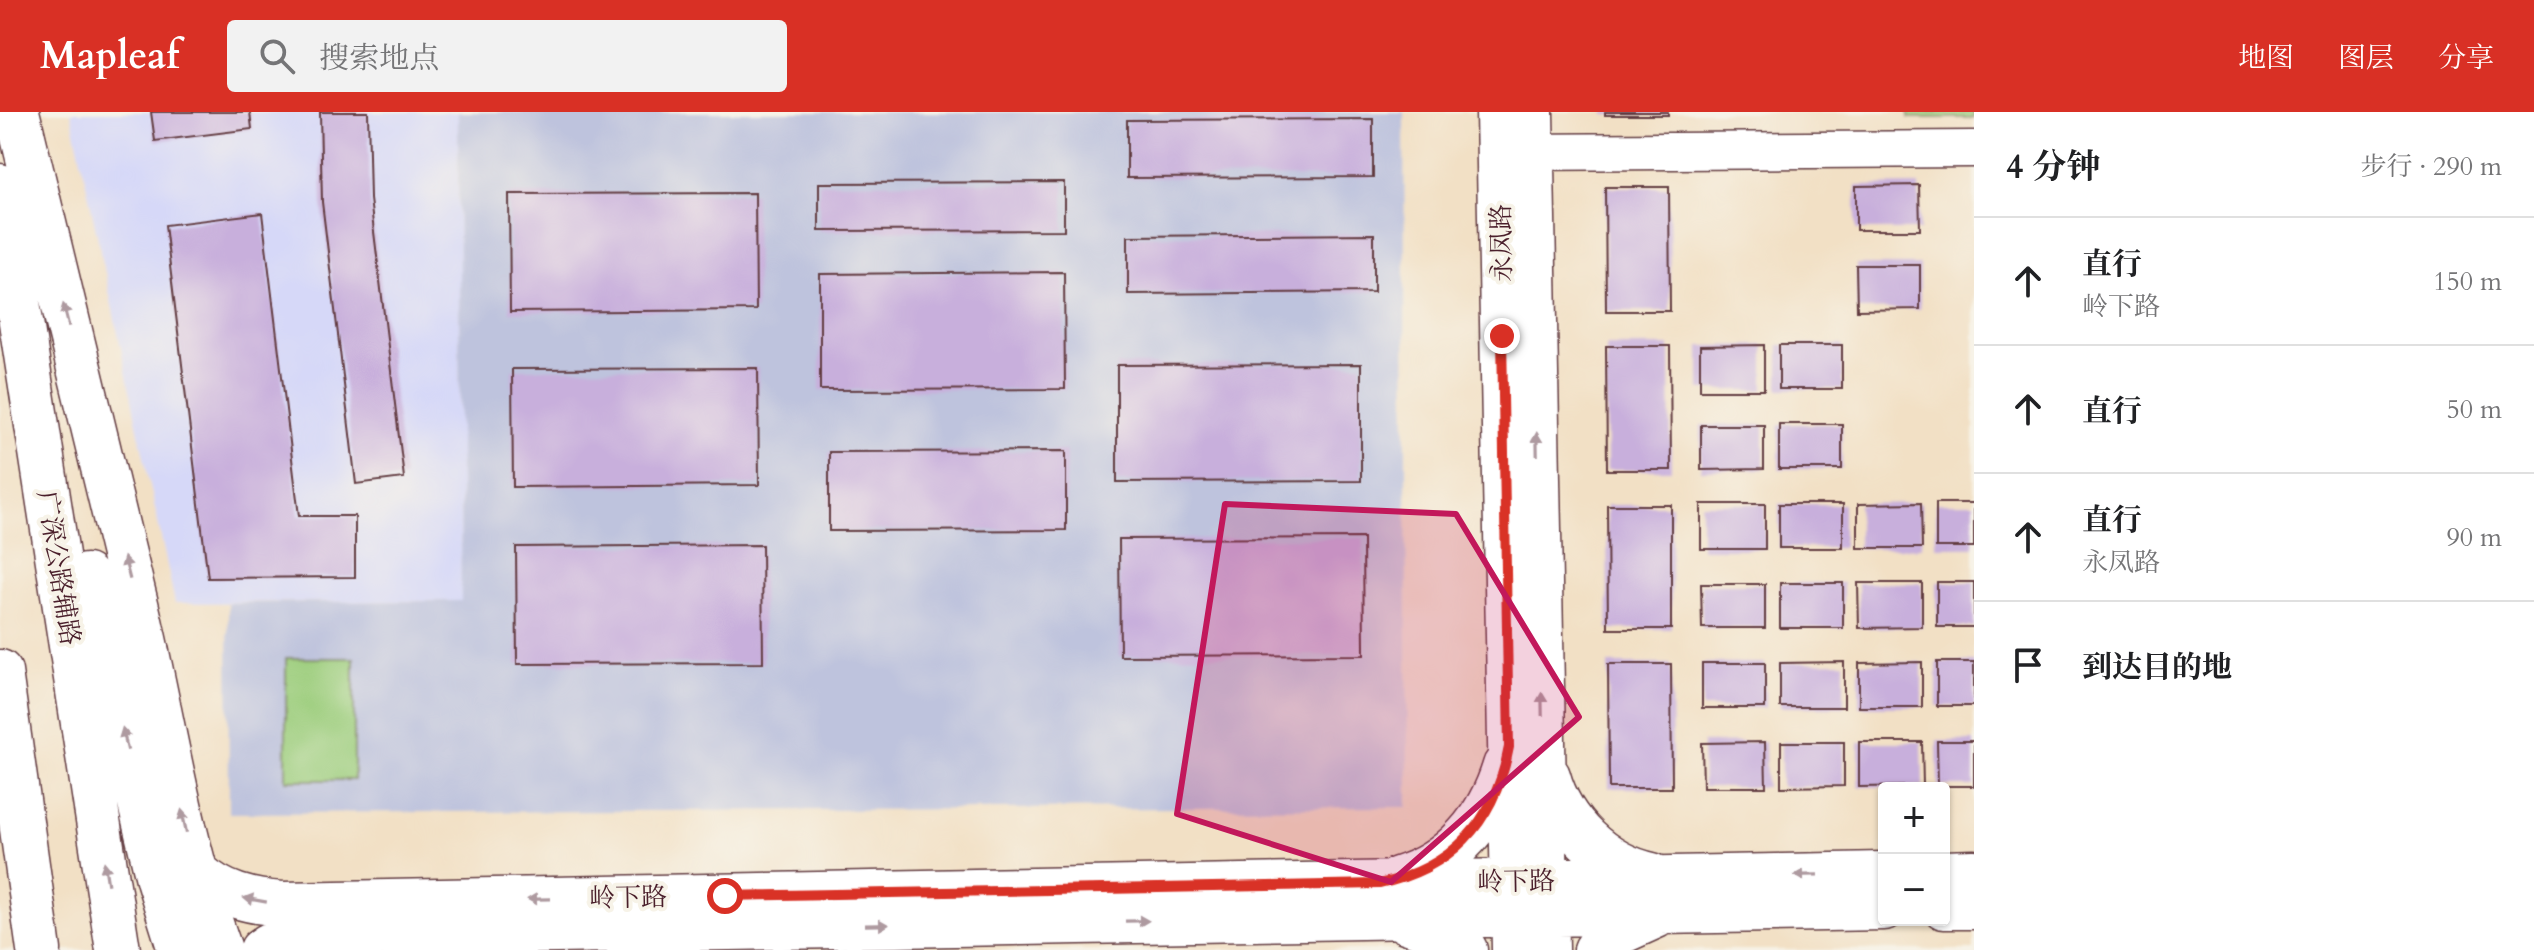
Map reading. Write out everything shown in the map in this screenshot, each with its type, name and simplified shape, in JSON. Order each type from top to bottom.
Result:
[{"type":"main road","points":[[17,112],[138,610],[196,872],[220,950]]},
{"type":"main road","name":"永凤路","points":[[1515,132],[1530,915]]},
{"type":"main road","name":"广深公路辅路","points":[[0,186],[118,950]]},
{"type":"main road","points":[[10,253],[158,879],[180,950]]},
{"type":"main road","points":[[0,672],[39,950]]},
{"type":"main road","points":[[1465,950],[1377,900],[1444,858],[1466,837],[1497,789],[1507,760],[1527,744],[1549,778],[1568,819],[1587,840],[1631,869],[1653,875],[1678,895],[1614,935],[1596,950]]},
{"type":"main road","name":"岭下路","points":[[196,872],[206,882],[231,895],[283,904],[1377,900],[1530,915],[1678,895],[1878,875]]},
{"type":"main road","points":[[1950,873],[1974,872]]},
{"type":"main road","name":"岭下路","points":[[1678,895],[1878,908]]},
{"type":"main road","name":"岭下路","points":[[262,950],[286,938],[323,935],[1377,900]]},
{"type":"main road","points":[[1950,907],[1974,907]]},
{"type":"street","points":[[1515,132],[1974,149]]},
{"type":"highlighted area","points":[[1225,504],[1456,514],[1579,717],[1391,882],[1177,814]]},
{"type":"shaded area","points":[[71,112],[458,112],[461,601],[175,603]]},
{"type":"shaded area","points":[[458,112],[1404,112],[1408,807],[229,813],[228,603],[461,601]]},
{"type":"green space","points":[[1909,112],[1974,112],[1974,118],[1909,118]]},
{"type":"green space","points":[[286,658],[354,658],[354,780],[286,780]]},
{"type":"building","points":[[151,112],[250,112],[252,129],[155,141]]},
{"type":"building","points":[[320,112],[368,112],[370,199],[404,478],[356,484],[322,202]]},
{"type":"building","points":[[1605,112],[1668,112],[1668,115],[1605,115]]},
{"type":"building","points":[[1373,119],[1373,177],[1127,178],[1127,120]]},
{"type":"building","points":[[1064,182],[1064,230],[819,231],[819,183]]},
{"type":"building","points":[[1919,185],[1920,230],[1856,230],[1856,186]]},
{"type":"building","points":[[1605,187],[1669,187],[1670,311],[1606,311]]},
{"type":"building","points":[[755,193],[756,310],[510,312],[509,194]]},
{"type":"building","points":[[262,213],[299,516],[355,516],[355,577],[208,578],[165,225]]},
{"type":"building","points":[[1374,234],[1374,292],[1128,294],[1128,236]]},
{"type":"building","points":[[1856,265],[1920,265],[1920,309],[1857,310]]},
{"type":"building","points":[[1064,272],[1065,389],[820,390],[820,274]]},
{"type":"building","points":[[1764,345],[1764,390],[1700,390],[1700,346]]},
{"type":"building","points":[[1779,345],[1842,345],[1842,389],[1779,389]]},
{"type":"building","points":[[1606,346],[1670,346],[1671,470],[1607,470]]},
{"type":"building","points":[[1361,364],[1361,481],[1117,482],[1117,365]]},
{"type":"building","points":[[758,368],[759,485],[513,487],[512,369]]},
{"type":"building","points":[[1779,424],[1842,424],[1842,469],[1779,469]]},
{"type":"building","points":[[1701,425],[1764,425],[1764,469],[1701,470]]},
{"type":"building","points":[[1066,451],[1066,530],[829,531],[829,452]]},
{"type":"building","points":[[1921,503],[1922,548],[1858,548],[1858,504]]},
{"type":"building","points":[[1936,503],[1974,503],[1974,547],[1936,547]]},
{"type":"building","points":[[1701,504],[1765,504],[1765,549],[1701,549]]},
{"type":"building","points":[[1779,504],[1843,504],[1843,548],[1779,548]]},
{"type":"building","points":[[1607,505],[1671,505],[1671,629],[1608,629]]},
{"type":"building","points":[[1363,538],[1364,655],[1120,656],[1119,539]]},
{"type":"building","points":[[762,545],[763,663],[517,664],[516,547]]},
{"type":"building","points":[[1937,582],[1974,582],[1974,627],[1937,627]]},
{"type":"building","points":[[1780,583],[1843,583],[1843,628],[1780,628]]},
{"type":"building","points":[[1858,583],[1922,583],[1922,627],[1859,628]]},
{"type":"building","points":[[1701,584],[1765,584],[1765,628],[1702,628]]},
{"type":"building","points":[[1844,662],[1844,707],[1780,707],[1780,663]]},
{"type":"building","points":[[1922,662],[1922,707],[1859,707],[1859,663]]},
{"type":"building","points":[[1937,662],[1974,662],[1974,706],[1937,706]]},
{"type":"building","points":[[1702,663],[1765,663],[1765,708],[1702,708]]},
{"type":"building","points":[[1608,664],[1671,664],[1672,788],[1609,788]]},
{"type":"building","points":[[1937,741],[1974,741],[1974,786],[1950,786],[1950,782],[1938,782]]},
{"type":"building","points":[[1765,742],[1766,787],[1703,787],[1702,743]]},
{"type":"building","points":[[1781,742],[1844,742],[1844,786],[1781,787]]},
{"type":"building","points":[[1859,742],[1922,742],[1923,782],[1878,782],[1878,787],[1859,787]]},
{"type":"route","points":[[725,896],[1379,884],[1415,874],[1444,858],[1466,837],[1490,804],[1503,773],[1509,747],[1502,336]]}]
